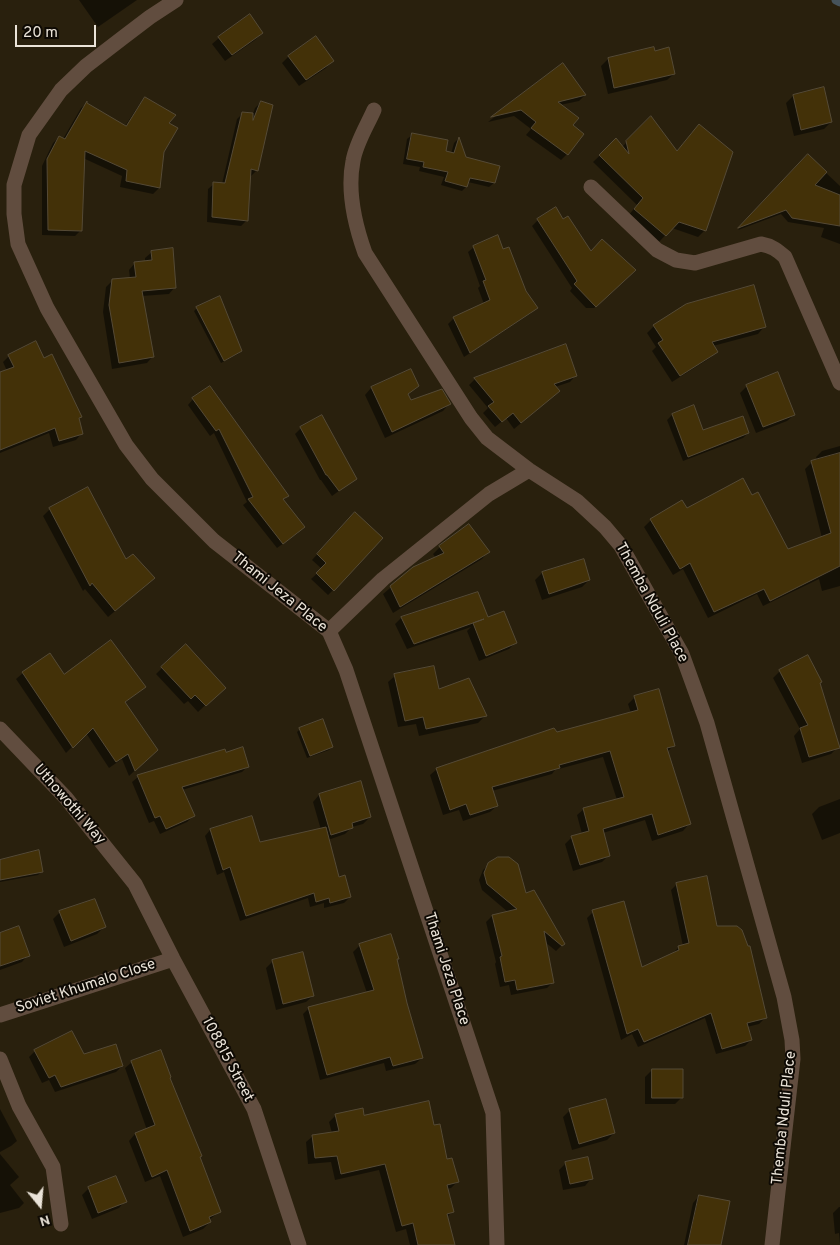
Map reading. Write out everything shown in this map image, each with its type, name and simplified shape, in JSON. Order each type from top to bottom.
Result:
[{"type":"street","name":"Thami Jeza Place","points":[[176,0],[150,17],[86,66],[61,90],[29,135],[14,185],[14,214],[18,244],[47,308],[126,445],[140,465],[214,541],[329,631],[349,679],[493,1113],[497,1245]]},
{"type":"street","name":"Themba Nduli Place","points":[[374,110],[353,160],[351,190],[359,237],[365,253],[470,418],[487,438],[529,470],[577,501],[605,527],[621,546],[682,654],[707,723],[784,997],[792,1040],[793,1059],[772,1245]]},
{"type":"street","points":[[591,187],[657,250],[681,261],[694,264],[762,244],[771,245],[785,257],[840,383]]},
{"type":"street","points":[[329,631],[391,573],[489,494],[529,470]]},
{"type":"street","name":"Uthowothi Way","points":[[0,729],[66,798],[135,884]]},
{"type":"street","name":"108815 Street","points":[[135,884],[254,1109],[299,1245]]},
{"type":"street","name":"Soviet Khumalo Close","points":[[0,1014],[173,959]]},
{"type":"street","points":[[0,1059],[19,1106],[53,1167],[61,1224]]},
{"type":"building","points":[[250,14],[263,33],[232,55],[218,37]]},
{"type":"building","points":[[316,36],[334,61],[306,80],[288,56]]},
{"type":"building","points":[[654,47],[655,51],[669,47],[675,74],[614,88],[608,58]]},
{"type":"building","points":[[563,63],[586,95],[558,102],[579,118],[573,125],[584,134],[568,155],[531,128],[536,122],[521,110],[491,117]]},
{"type":"building","points":[[824,87],[832,122],[801,130],[793,95]]},
{"type":"building","points":[[145,97],[176,115],[169,123],[178,128],[164,152],[160,188],[126,181],[127,170],[85,151],[82,231],[48,230],[47,159],[59,136],[65,139],[87,101],[87,103],[126,126]]},
{"type":"building","points":[[261,101],[273,105],[258,171],[251,169],[248,221],[212,217],[213,182],[225,183],[242,112],[253,113],[253,120]]},
{"type":"building","points":[[651,116],[677,151],[699,124],[733,152],[706,231],[679,222],[666,236],[634,209],[643,198],[599,155],[616,138],[629,154],[626,141]]},
{"type":"building","points":[[412,133],[448,140],[446,151],[454,153],[459,137],[466,157],[500,166],[495,183],[470,178],[467,187],[445,181],[448,172],[423,167],[424,162],[407,159]]},
{"type":"building","points":[[808,154],[827,172],[815,185],[840,195],[840,226],[792,218],[786,210],[738,228]]},
{"type":"building","points":[[556,207],[563,219],[568,216],[591,251],[602,239],[636,270],[596,307],[574,284],[577,281],[537,219]]},
{"type":"building","points":[[498,235],[503,249],[509,247],[526,291],[538,308],[470,353],[453,317],[490,300],[483,281],[486,280],[473,246]]},
{"type":"building","points":[[173,248],[176,288],[142,291],[154,357],[119,363],[109,305],[112,279],[136,277],[134,262],[152,260],[151,251]]},
{"type":"building","points":[[754,285],[766,327],[712,342],[718,352],[680,376],[658,343],[663,340],[653,325],[686,304]]},
{"type":"building","points":[[220,296],[242,351],[224,361],[196,307]]},
{"type":"building","points":[[36,341],[44,358],[52,354],[82,417],[79,418],[83,434],[59,441],[55,428],[0,450],[0,372],[14,367],[8,355]]},
{"type":"building","points":[[566,344],[577,376],[554,384],[560,391],[521,423],[513,413],[502,422],[488,406],[494,402],[474,378]]},
{"type":"building","points":[[411,369],[419,386],[408,394],[411,400],[442,389],[451,404],[392,432],[371,387]]},
{"type":"building","points":[[778,372],[795,415],[763,427],[746,385]]},
{"type":"building","points":[[210,386],[289,496],[283,499],[305,527],[283,544],[248,499],[253,497],[219,429],[216,431],[192,398]]},
{"type":"building","points":[[694,405],[703,430],[743,416],[749,433],[688,457],[672,414]]},
{"type":"building","points":[[322,415],[357,479],[339,491],[326,475],[300,427]]},
{"type":"building","points":[[840,453],[840,566],[770,601],[764,589],[714,612],[690,563],[680,569],[650,519],[682,500],[687,508],[743,478],[752,495],[758,492],[788,549],[831,533],[811,461]]},
{"type":"building","points":[[88,487],[126,559],[133,554],[155,578],[115,611],[92,583],[90,586],[49,508]]},
{"type":"building","points":[[355,512],[383,538],[334,591],[316,573],[326,563],[317,554]]},
{"type":"building","points":[[469,524],[490,552],[400,607],[390,586],[413,567],[444,553],[439,546]]},
{"type":"building","points":[[584,559],[590,580],[549,594],[542,572]]},
{"type":"building","points":[[478,592],[488,617],[504,611],[517,643],[486,656],[473,623],[484,619],[414,644],[401,617]]},
{"type":"building","points":[[111,640],[146,687],[125,702],[158,750],[135,771],[128,754],[116,762],[93,728],[73,748],[22,672],[50,653],[64,674]]},
{"type":"building","points":[[186,644],[226,688],[206,706],[195,695],[191,699],[161,667]]},
{"type":"building","points":[[808,655],[822,682],[820,683],[840,748],[809,757],[800,728],[808,725],[779,670]]},
{"type":"building","points":[[434,666],[439,689],[469,678],[487,716],[426,729],[423,717],[405,721],[394,674]]},
{"type":"building","points":[[659,689],[675,746],[667,748],[691,824],[658,835],[652,814],[603,829],[610,856],[580,865],[571,836],[589,831],[583,808],[624,797],[610,751],[559,765],[560,768],[492,787],[498,806],[470,815],[466,804],[450,810],[436,768],[554,728],[557,732],[638,710],[634,696]]},
{"type":"building","points":[[323,719],[333,747],[310,756],[299,728]]},
{"type":"building","points":[[243,747],[249,767],[182,787],[195,816],[166,829],[160,816],[155,818],[137,775],[225,749],[226,752]]},
{"type":"building","points":[[361,781],[371,817],[352,823],[353,828],[331,835],[319,794]]},
{"type":"building","points":[[252,816],[260,842],[326,827],[339,877],[345,875],[351,897],[330,903],[329,898],[316,902],[314,893],[246,916],[230,867],[223,870],[210,829]]},
{"type":"building","points":[[39,850],[43,872],[0,880],[0,860]]},
{"type":"building","points":[[498,857],[509,857],[518,864],[526,893],[534,890],[565,944],[562,946],[544,931],[554,983],[517,990],[515,980],[505,982],[500,957],[502,956],[492,915],[517,909],[487,884],[484,873],[488,863]]},
{"type":"building","points":[[707,876],[717,926],[737,926],[742,930],[748,946],[750,946],[767,1018],[747,1023],[752,1040],[722,1049],[711,1013],[644,1042],[638,1029],[627,1034],[592,910],[624,901],[642,967],[679,950],[678,946],[689,943],[676,883]]},
{"type":"building","points":[[95,899],[106,927],[71,941],[59,911]]},
{"type":"building","points":[[19,926],[30,956],[0,966],[0,933]]},
{"type":"building","points":[[391,934],[399,959],[397,959],[407,1003],[423,1058],[393,1066],[390,1057],[327,1075],[308,1007],[374,990],[359,944]]},
{"type":"building","points":[[303,952],[314,996],[283,1004],[272,960]]},
{"type":"building","points":[[72,1031],[84,1054],[116,1044],[123,1066],[61,1087],[55,1075],[49,1078],[34,1050]]},
{"type":"building","points":[[161,1050],[170,1078],[202,1156],[200,1157],[221,1212],[209,1217],[211,1222],[190,1231],[167,1170],[152,1177],[135,1133],[155,1125],[131,1061]]},
{"type":"building","points":[[652,1069],[683,1069],[683,1098],[652,1098]]},
{"type":"building","points":[[606,1099],[615,1133],[579,1144],[569,1109]]},
{"type":"building","points":[[429,1101],[434,1125],[440,1124],[447,1159],[452,1158],[459,1182],[447,1185],[454,1212],[447,1214],[455,1245],[418,1245],[413,1223],[402,1226],[385,1164],[341,1174],[337,1156],[315,1158],[312,1135],[339,1131],[335,1114],[363,1108],[364,1115]]},
{"type":"building","points":[[588,1157],[593,1179],[570,1184],[565,1162]]},
{"type":"building","points":[[116,1176],[127,1202],[98,1213],[88,1187]]},
{"type":"building","points":[[699,1195],[730,1201],[721,1245],[688,1245]]},
{"type":"waterway","points":[[836,0],[840,2]]}]
